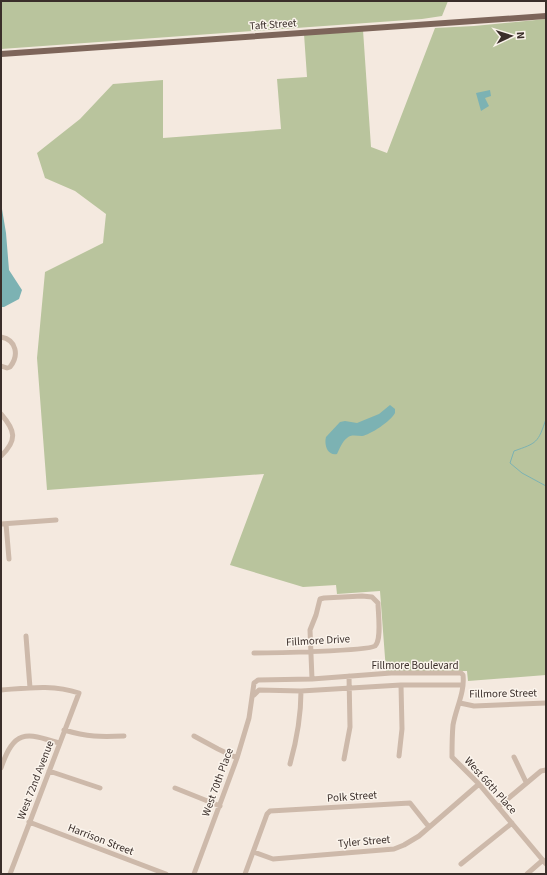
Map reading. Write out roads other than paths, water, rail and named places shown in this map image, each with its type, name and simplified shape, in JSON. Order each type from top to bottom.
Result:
[{"type":"main road","name":"Taft Street","points":[[1,54],[546,16]]},
{"type":"street","points":[[1,337],[10,341],[14,346],[16,355],[14,362],[10,367],[6,368],[1,366]]},
{"type":"street","points":[[1,414],[8,422],[13,433],[12,441],[1,456]]},
{"type":"street","points":[[9,559],[3,524],[56,520]]},
{"type":"street","name":"Fillmore Drive","points":[[254,653],[310,651],[369,648],[375,646],[379,640],[378,604],[372,597],[362,596],[320,599],[310,630],[310,651]]},
{"type":"street","points":[[1,690],[30,688],[26,636]]},
{"type":"street","points":[[310,651],[312,679]]},
{"type":"street","name":"Fillmore Boulevard","points":[[391,673],[461,673],[463,675],[463,685],[401,685],[301,691],[259,690],[254,695],[254,683],[258,680],[312,679],[391,673]]},
{"type":"street","points":[[344,759],[350,727],[349,676]]},
{"type":"street","points":[[399,756],[402,729],[401,685]]},
{"type":"street","name":"West 66th Place","points":[[463,685],[454,724],[452,757],[479,784],[544,862]]},
{"type":"street","name":"West 72nd Avenue","points":[[10,874],[79,693],[54,687],[30,688]]},
{"type":"street","points":[[290,764],[296,744],[301,713],[301,691]]},
{"type":"street","name":"West 70th Place","points":[[194,874],[237,758],[250,718],[254,695]]},
{"type":"street","name":"Fillmore Street","points":[[460,703],[474,706],[546,703]]},
{"type":"street","points":[[64,730],[82,736],[97,738],[124,736]]},
{"type":"street","points":[[1,768],[3,757],[17,739],[28,736],[37,736],[59,743]]},
{"type":"street","points":[[194,736],[237,758]]},
{"type":"street","points":[[514,757],[526,782]]},
{"type":"street","points":[[498,807],[526,782],[541,771],[546,770]]},
{"type":"street","points":[[49,771],[100,788]]},
{"type":"street","name":"Tyler Street","points":[[254,852],[273,859],[394,849],[404,846],[479,784]]},
{"type":"street","points":[[175,788],[220,806]]},
{"type":"street","name":"Polk Street","points":[[254,852],[267,814],[270,811],[410,803],[429,826]]},
{"type":"street","name":"Harrison Street","points":[[29,822],[166,874]]},
{"type":"street","points":[[460,864],[512,823]]},
{"type":"street","points":[[246,874],[254,852]]},
{"type":"street","points":[[527,874],[544,862]]},
{"type":"water","points":[[490,90],[491,96],[485,98],[489,106],[481,111],[476,93]]},
{"type":"water","points":[[1,203],[6,233],[9,270],[22,290],[19,299],[4,307],[1,307]]},
{"type":"water","points":[[390,405],[395,409],[395,413],[385,424],[366,435],[349,437],[342,443],[337,454],[331,453],[327,449],[325,443],[326,437],[340,422],[345,421],[357,423],[379,414]]},
{"type":"waterway","points":[[546,419],[541,433],[536,441],[528,446],[514,451],[510,463],[522,473],[546,486]]}]
